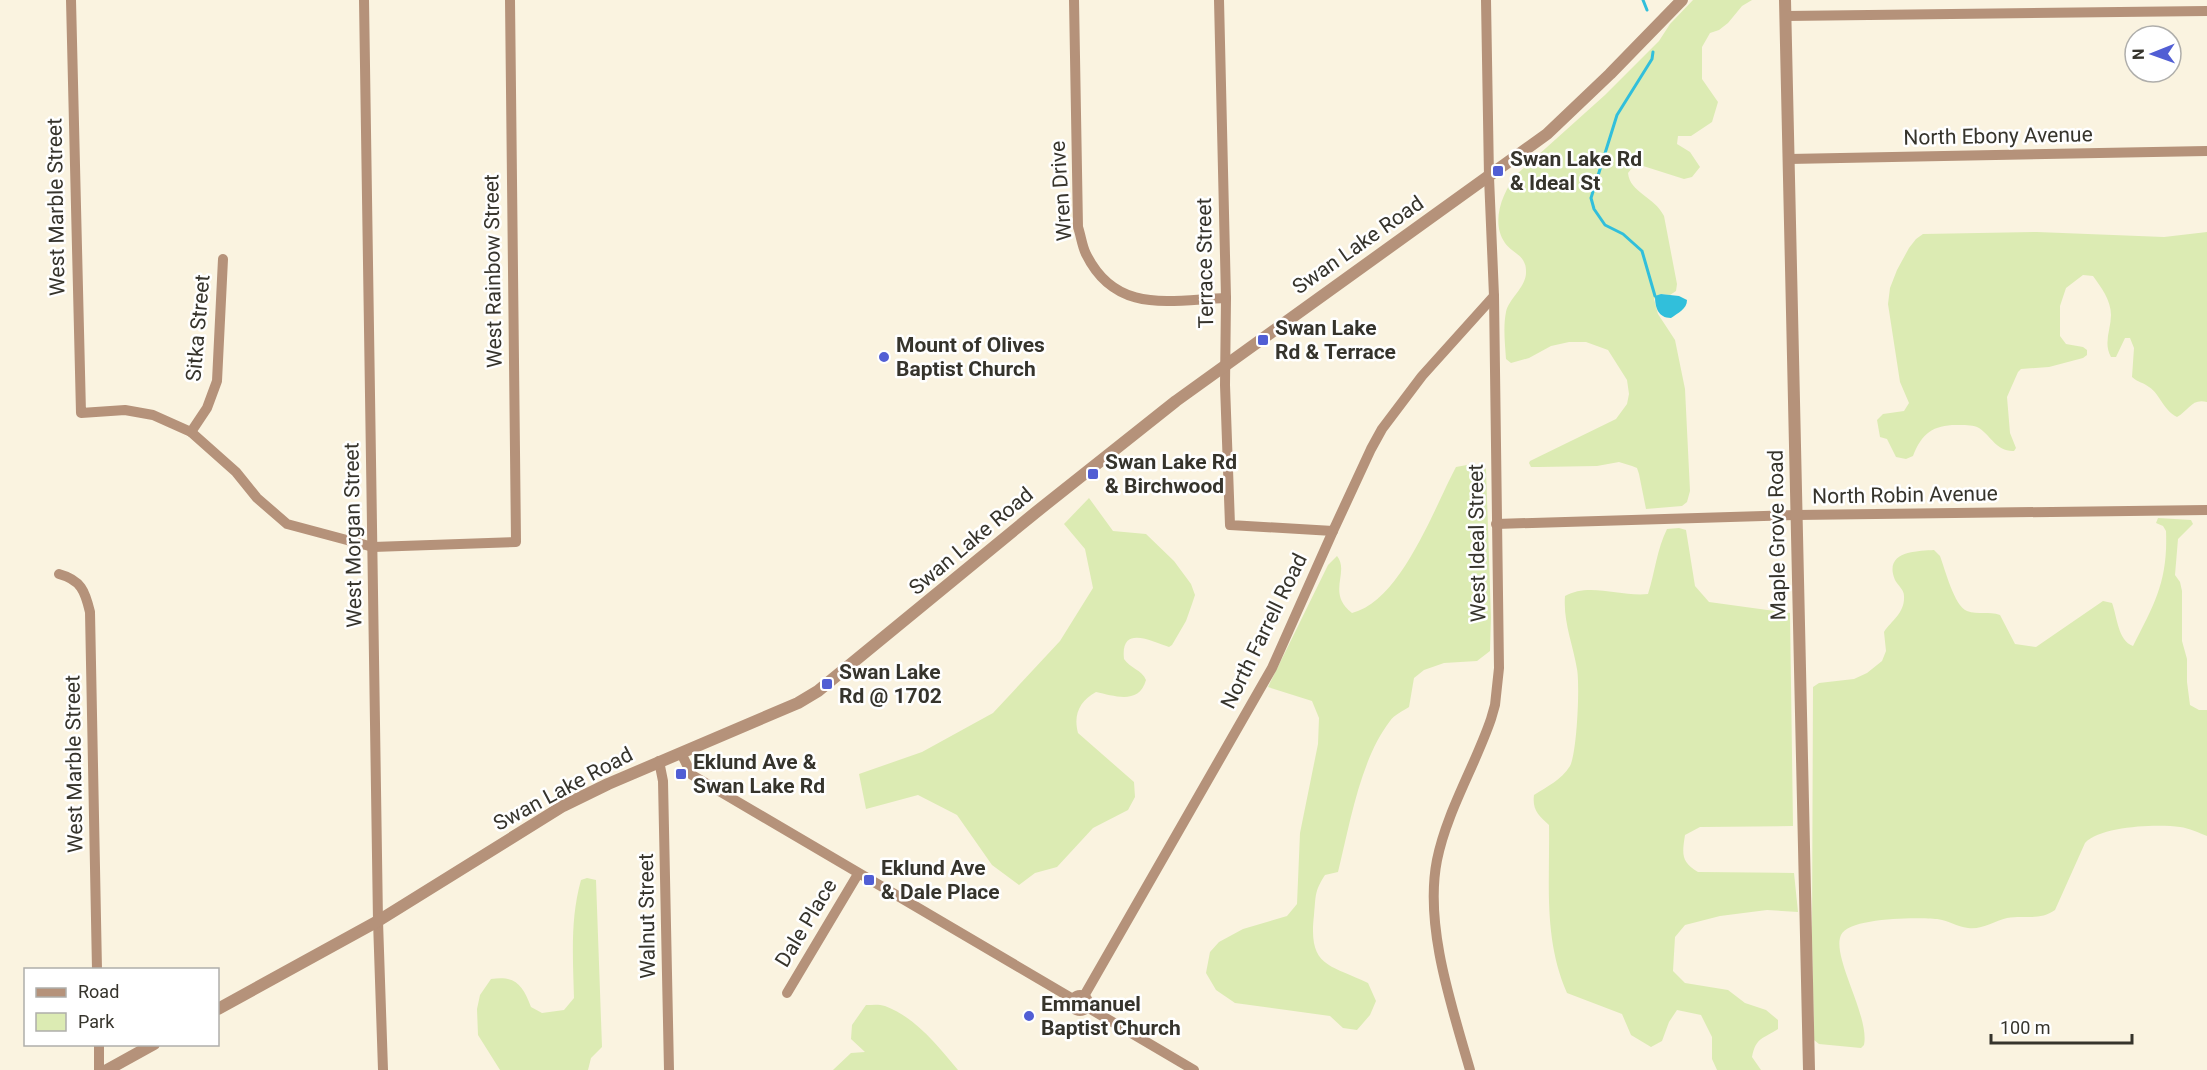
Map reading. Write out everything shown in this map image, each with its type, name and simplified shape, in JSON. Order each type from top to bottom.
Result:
[{"type":"street","name":"West Marble Street","points":[[71,0],[81,412],[125,410],[153,415],[192,432]]},
{"type":"street","name":"West Morgan Street","points":[[364,0],[378,921],[383,1070]]},
{"type":"street","name":"West Rainbow Street","points":[[373,547],[516,542],[510,0]]},
{"type":"street","name":"Wren Drive","points":[[1074,0],[1078,227],[1085,254],[1109,287],[1144,301],[1226,298]]},
{"type":"street","name":"Terrace Street","points":[[1219,0],[1230,525],[1333,531]]},
{"type":"street","name":"West Ideal Street","points":[[1470,1070],[1442,964],[1434,883],[1437,860],[1446,830],[1495,705],[1499,668],[1494,296],[1486,0]]},
{"type":"street","name":"Swan Lake Road","points":[[219,1008],[378,921],[563,806],[798,703],[818,691],[1035,513],[1225,365],[1535,144],[1610,74],[1682,0]]},
{"type":"street","name":"Maple Grove Road","points":[[1785,0],[1809,1070]]},
{"type":"street","points":[[1786,16],[2207,11]]},
{"type":"street","name":"North Ebony Avenue","points":[[1789,159],[2207,151]]},
{"type":"street","name":"Sitka Street","points":[[192,432],[207,408],[217,381],[223,259]]},
{"type":"street","name":"North Farrell Road","points":[[1084,996],[1259,693],[1382,429],[1422,376],[1494,296]]},
{"type":"street","points":[[192,432],[236,472],[257,498],[287,524],[373,547]]},
{"type":"street","name":"North Robin Avenue","points":[[1496,524],[1796,515],[2207,510]]},
{"type":"street","name":"West Marble Street","points":[[59,574],[72,578],[85,592],[90,612],[97,968]]},
{"type":"street","points":[[681,753],[692,775],[1073,999]]},
{"type":"street","name":"Walnut Street","points":[[659,762],[663,781],[669,1070]]},
{"type":"street","name":"Dale Place","points":[[787,993],[858,874]]},
{"type":"street","points":[[1080,995],[1084,996],[1087,999],[1087,1007],[1083,1011],[1076,1010],[1073,1007],[1073,999],[1080,995]]},
{"type":"street","points":[[1087,1007],[1194,1070]]},
{"type":"street","points":[[99,1046],[99,1070]]},
{"type":"street","points":[[107,1070],[150,1046]]},
{"type":"green space","points":[[1693,0],[1752,0],[1742,6],[1728,23],[1710,33],[1702,47],[1702,79],[1718,102],[1712,122],[1691,136],[1678,136],[1677,144],[1690,152],[1700,167],[1692,177],[1684,179],[1640,165],[1632,168],[1628,173],[1633,185],[1660,209],[1664,216],[1677,284],[1676,291],[1670,295],[1661,294],[1654,299],[1658,314],[1675,340],[1685,389],[1690,491],[1687,502],[1682,506],[1646,509],[1639,474],[1637,468],[1632,466],[1619,462],[1597,466],[1531,467],[1530,461],[1616,419],[1627,404],[1629,394],[1627,380],[1608,350],[1586,342],[1569,342],[1551,346],[1529,358],[1511,363],[1506,359],[1504,330],[1506,312],[1524,282],[1526,271],[1524,261],[1505,243],[1501,235],[1499,216],[1503,198],[1517,174],[1605,95],[1659,41],[1670,24]]},
{"type":"green space","points":[[2037,232],[2164,237],[2207,232],[2207,402],[2194,403],[2177,417],[2168,410],[2153,390],[2132,377],[2134,348],[2130,338],[2125,338],[2116,357],[2111,357],[2108,346],[2111,315],[2109,304],[2093,276],[2083,275],[2066,288],[2060,306],[2060,336],[2066,344],[2083,347],[2087,350],[2087,355],[2049,367],[2021,369],[2018,372],[2007,397],[2010,433],[2016,448],[2014,451],[2003,449],[1977,427],[1951,425],[1937,428],[1925,435],[1913,456],[1906,459],[1896,457],[1887,439],[1880,437],[1877,420],[1883,414],[1904,411],[1909,403],[1900,382],[1888,304],[1890,288],[1909,248],[1923,234]]},
{"type":"green space","points":[[1481,465],[1486,469],[1490,651],[1477,661],[1444,663],[1424,670],[1414,678],[1409,707],[1392,719],[1371,754],[1357,793],[1338,872],[1325,875],[1316,894],[1313,932],[1314,945],[1318,954],[1332,967],[1368,983],[1376,1001],[1370,1015],[1357,1030],[1343,1028],[1330,1016],[1235,1003],[1216,990],[1206,973],[1210,952],[1219,942],[1243,929],[1287,916],[1297,904],[1300,833],[1318,744],[1319,718],[1312,701],[1268,687],[1328,565],[1337,556],[1341,569],[1339,590],[1341,598],[1352,613],[1370,605],[1386,591],[1401,572],[1456,467]]},
{"type":"green space","points":[[1089,498],[1113,531],[1146,534],[1174,561],[1191,584],[1195,595],[1186,621],[1172,645],[1169,647],[1139,638],[1127,641],[1124,648],[1124,659],[1146,680],[1143,688],[1138,693],[1126,697],[1096,692],[1082,704],[1077,714],[1078,733],[1134,782],[1135,797],[1128,810],[1093,828],[1057,867],[1035,873],[1019,885],[992,865],[957,815],[918,795],[866,809],[859,774],[922,752],[993,713],[1060,641],[1093,588],[1085,549],[1064,524]]},
{"type":"green space","points":[[2158,518],[2191,520],[2193,524],[2178,539],[2175,575],[2182,591],[2182,641],[2187,659],[2190,705],[2199,710],[2207,710],[2207,836],[2190,829],[2158,826],[2116,830],[2093,837],[2085,843],[2055,910],[2044,915],[2007,918],[1983,927],[1973,928],[1941,920],[1916,918],[1885,919],[1847,929],[1841,935],[1839,945],[1845,971],[1862,1019],[1864,1045],[1861,1048],[1819,1044],[1814,1040],[1812,935],[1813,687],[1819,683],[1854,679],[1867,673],[1882,661],[1886,651],[1884,632],[1900,612],[1904,602],[1903,591],[1895,580],[1894,563],[1904,554],[1911,552],[1934,550],[1940,556],[1954,595],[1962,608],[1971,612],[2000,615],[2015,644],[2036,647],[2103,601],[2112,603],[2121,634],[2133,646],[2154,604],[2165,564],[2166,531],[2163,526],[2156,523]]},
{"type":"green space","points":[[1667,529],[1686,530],[1695,586],[1709,602],[1790,613],[1793,826],[1700,827],[1685,835],[1683,852],[1688,865],[1698,872],[1794,873],[1798,912],[1767,910],[1720,916],[1685,925],[1675,937],[1673,971],[1685,983],[1728,990],[1745,1003],[1766,1010],[1778,1020],[1778,1029],[1761,1039],[1754,1050],[1752,1057],[1761,1070],[1717,1070],[1712,1059],[1712,1037],[1701,1015],[1677,1010],[1669,1022],[1662,1041],[1651,1047],[1631,1035],[1622,1014],[1567,993],[1554,952],[1549,910],[1549,825],[1537,812],[1534,795],[1563,775],[1570,766],[1574,748],[1578,677],[1567,624],[1565,596],[1584,590],[1648,594],[1658,553]]},
{"type":"green space","points":[[587,878],[596,880],[602,1047],[591,1058],[588,1070],[500,1070],[478,1035],[477,1009],[480,995],[491,979],[512,980],[521,987],[531,1007],[542,1013],[564,1010],[574,998],[575,909],[581,880]]},
{"type":"green space","points":[[866,1005],[885,1006],[906,1017],[925,1033],[958,1070],[833,1070],[851,1053],[865,1052],[851,1039],[852,1025]]},
{"type":"water","points":[[1661,294],[1679,296],[1687,300],[1685,306],[1671,318],[1663,316],[1658,311],[1655,300],[1655,296]]},
{"type":"waterway","points":[[1643,0],[1647,10]]},
{"type":"waterway","points":[[1653,52],[1652,59],[1617,115],[1591,198],[1594,209],[1605,225],[1623,234],[1642,251],[1655,296]]},
{"type":"place","name":"Swan Lake Rd & Ideal St","points":[[1498,171]]},
{"type":"place","name":"Swan Lake Rd & Terrace","points":[[1263,340]]},
{"type":"place","name":"Mount of Olives Baptist Church","points":[[884,357]]},
{"type":"place","name":"Swan Lake Rd & Birchwood","points":[[1093,474]]},
{"type":"place","name":"Swan Lake Rd @ 1702","points":[[827,684]]},
{"type":"place","name":"Eklund Ave & Swan Lake Rd","points":[[681,774]]},
{"type":"place","name":"Eklund Ave & Dale Place","points":[[869,880]]},
{"type":"place","name":"Emmanuel Baptist Church","points":[[1029,1016]]}]
